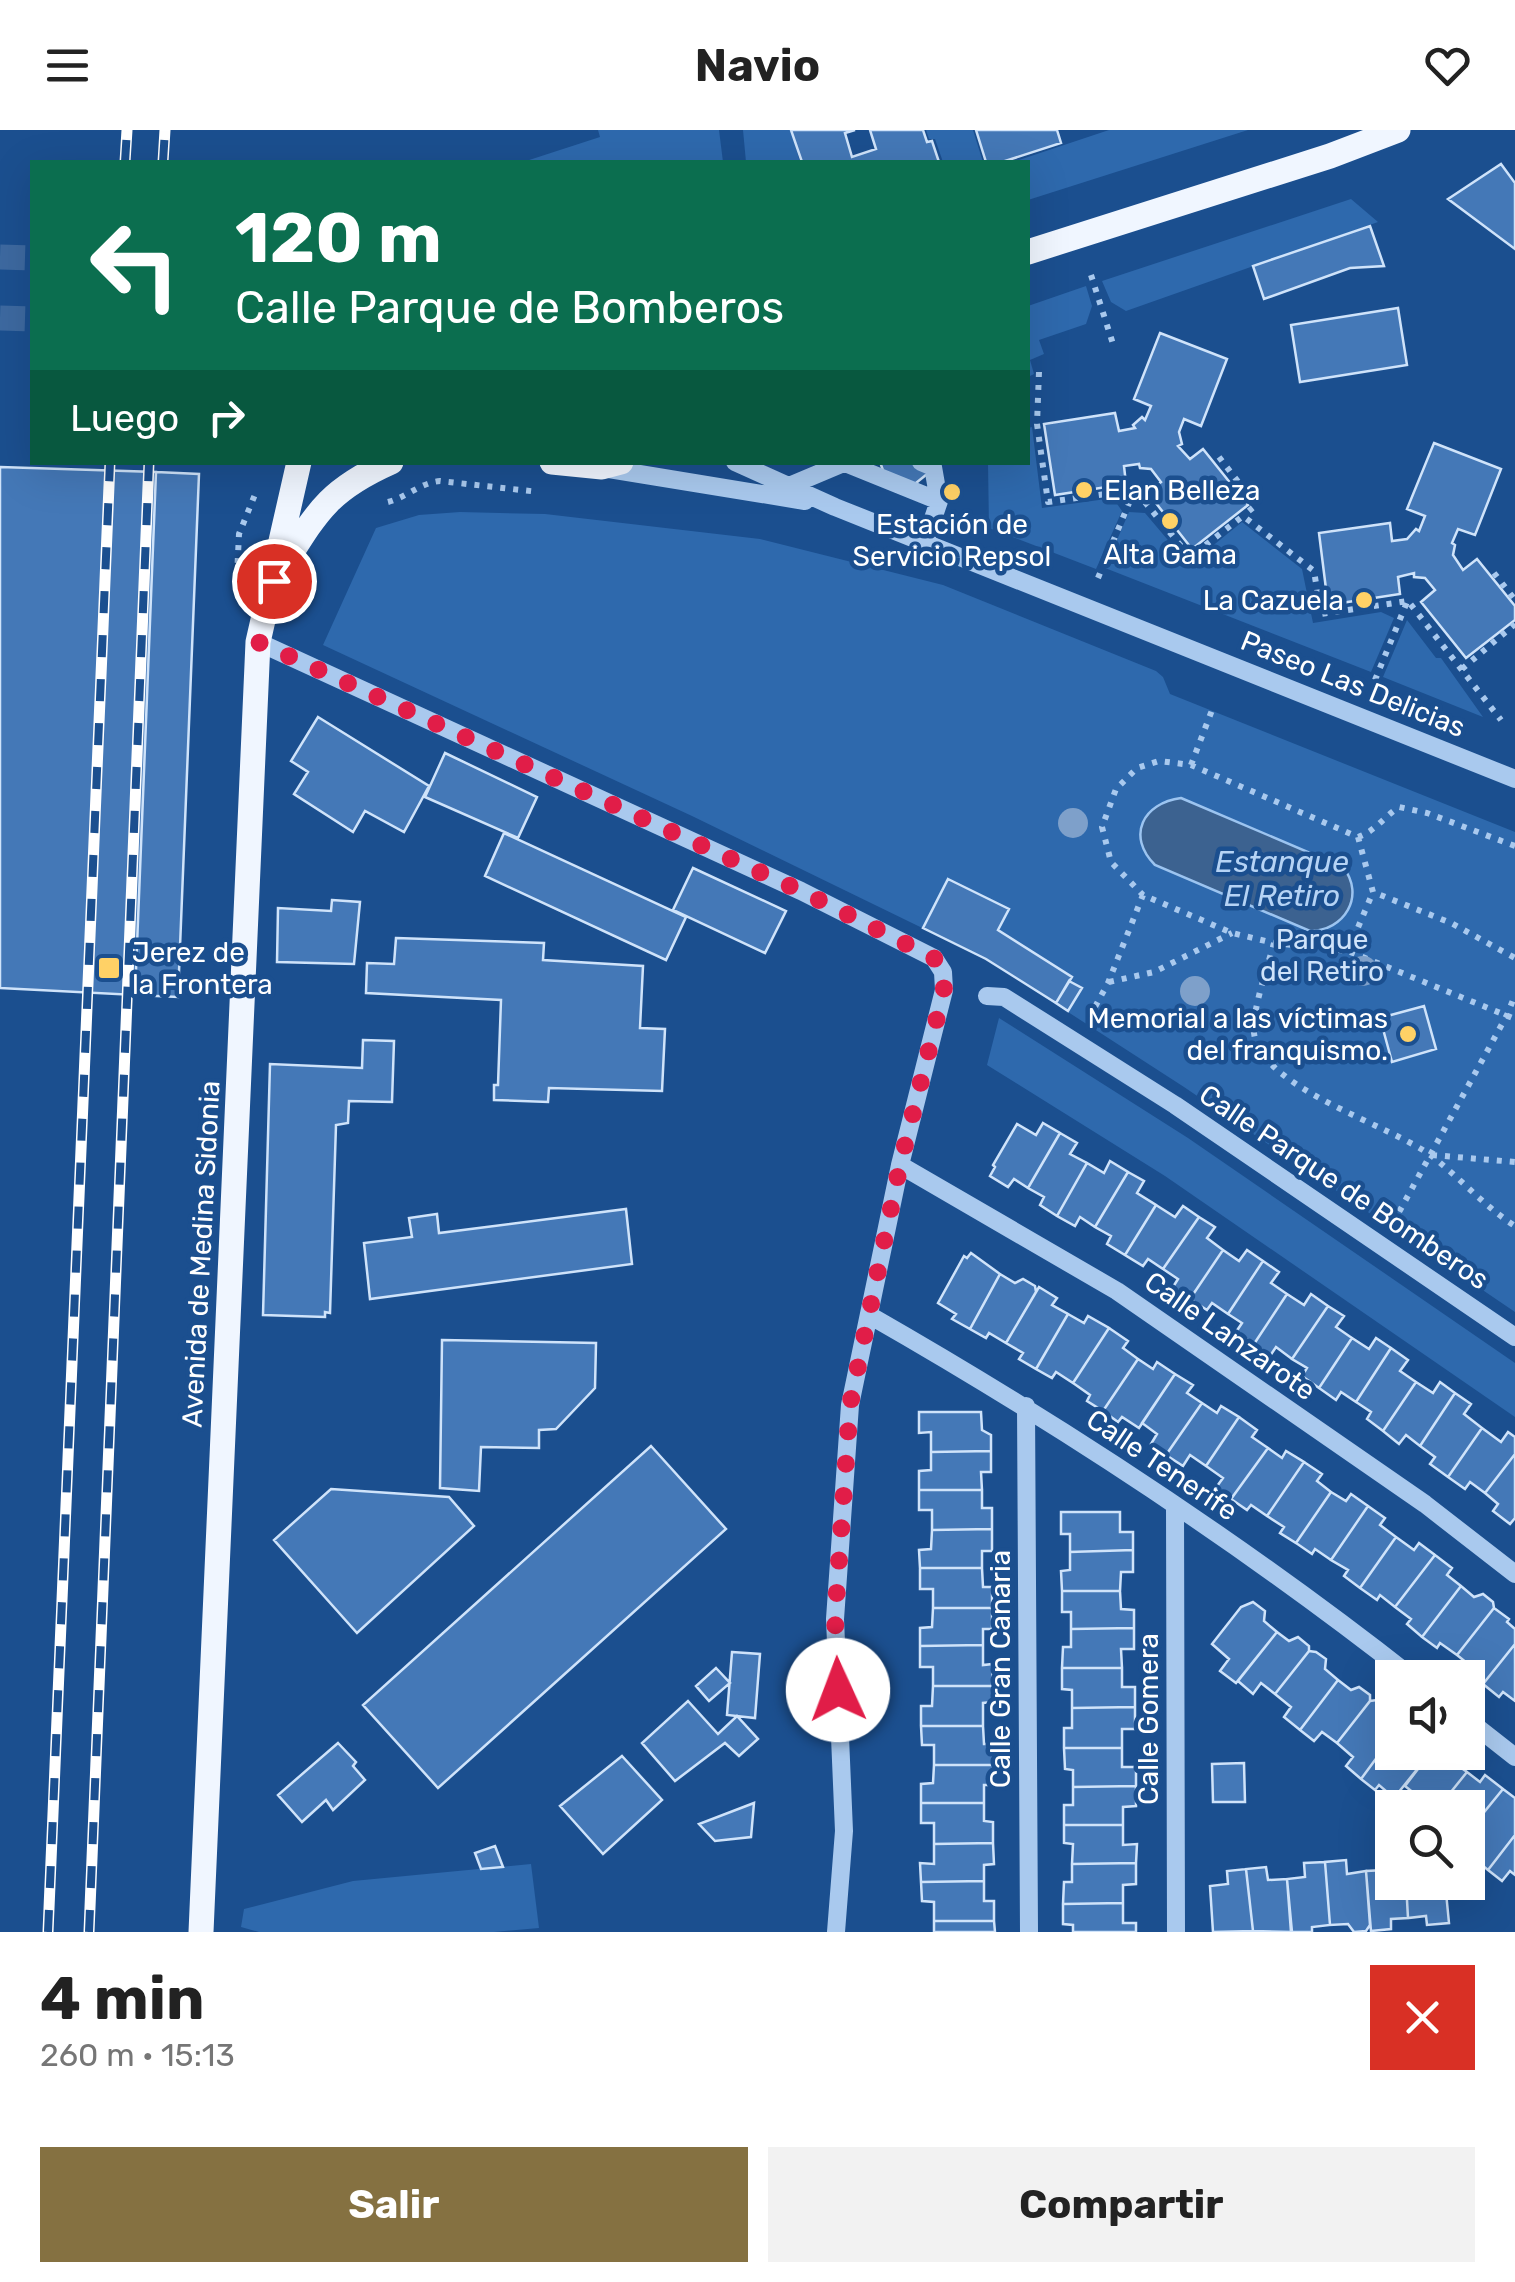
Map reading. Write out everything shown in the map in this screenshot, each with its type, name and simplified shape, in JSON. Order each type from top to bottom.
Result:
[{"type":"main road","points":[[1030,251],[1330,156],[1398,130]]},
{"type":"main road","name":"Avenida de Medina Sidonia","points":[[200,1932],[258,642],[299,465]]},
{"type":"main road","name":"Avenida de Medina Sidonia","points":[[274,581],[333,495],[387,465]]},
{"type":"street","name":"Paseo Las Delicias","points":[[612,465],[835,507]]},
{"type":"street","name":"Paseo Las Delicias","points":[[742,465],[835,507],[1515,780]]},
{"type":"street","points":[[789,486],[840,465]]},
{"type":"street","points":[[850,465],[940,501]]},
{"type":"street","points":[[925,542],[940,501],[932,467],[928,465]]},
{"type":"street","points":[[258,642],[784,883],[934,958],[943,972],[944,990],[900,1165],[850,1405],[835,1618],[844,1831],[836,1932]]},
{"type":"street","name":"Calle Parque de Bomberos","points":[[986,996],[1004,997],[1074,1040],[1515,1337]]},
{"type":"street","name":"Calle Lanzarote","points":[[900,1165],[1116,1290],[1425,1504],[1515,1574]]},
{"type":"street","name":"Calle Tenerife","points":[[869,1315],[1026,1406],[1340,1620],[1390,1660]]},
{"type":"street","name":"Calle Gran Canaria","points":[[1026,1406],[1029,1932]]},
{"type":"street","name":"Calle Gomera","points":[[1175,1506],[1176,1932]]},
{"type":"street","points":[[1485,1733],[1515,1757]]},
{"type":"path","points":[[1091,275],[1114,344]]},
{"type":"path","points":[[1040,372],[1037,424],[1048,502],[1135,490]]},
{"type":"path","points":[[1135,490],[1190,558],[1256,505],[1219,458]]},
{"type":"path","points":[[1098,578],[1135,490]]},
{"type":"path","points":[[1243,516],[1314,572],[1321,614],[1408,601]]},
{"type":"path","points":[[1494,573],[1515,600]]},
{"type":"path","points":[[1408,601],[1502,720]]},
{"type":"path","points":[[1376,680],[1408,601]]},
{"type":"path","points":[[1462,669],[1515,624]]},
{"type":"path","points":[[1190,766],[1214,705]]},
{"type":"path","points":[[1511,1017],[1348,951],[1232,934],[1143,895],[1111,862],[1102,827],[1116,789],[1137,768],[1159,761],[1190,766],[1358,837],[1370,833],[1382,818],[1399,807],[1428,813],[1515,846]]},
{"type":"path","points":[[1348,951],[1373,892],[1358,837]]},
{"type":"path","points":[[1373,892],[1451,923],[1515,958]]},
{"type":"path","points":[[1074,1040],[1108,982],[1143,895]]},
{"type":"path","points":[[1108,982],[1154,972],[1232,934]]},
{"type":"path","points":[[1274,943],[1254,1033],[1267,1060],[1294,1084],[1431,1155],[1515,1226]]},
{"type":"path","points":[[1380,1246],[1511,1017],[1515,995]]},
{"type":"path","points":[[1431,1155],[1515,1162]]},
{"type":"green space","points":[[598,130],[719,130],[723,160],[529,160],[600,137]]},
{"type":"green space","points":[[743,130],[791,130],[799,160],[746,160]]},
{"type":"green space","points":[[926,130],[973,130],[982,160],[942,160],[935,139],[929,139]]},
{"type":"green space","points":[[1109,130],[1248,130],[1030,199],[1030,160],[1019,160]]},
{"type":"green space","points":[[1351,199],[1378,222],[1126,311],[1111,302],[1102,281]]},
{"type":"green space","points":[[1086,286],[1092,306],[1086,324],[1039,340],[1044,354],[1030,360],[1030,305]]},
{"type":"green space","points":[[1030,428],[1042,508],[1113,498],[1122,511],[1096,569],[989,528],[988,465],[1030,465]]},
{"type":"green space","points":[[1129,512],[1145,513],[1189,565],[1242,522],[1302,569],[1313,623],[1381,612],[1394,618],[1371,672],[1105,568]]},
{"type":"green space","name":"Parque del Retiro","points":[[545,514],[760,539],[943,585],[1156,671],[1170,694],[1515,832],[1515,1312],[1184,1087],[986,959],[692,816],[323,645],[376,528],[419,515]]},
{"type":"green space","points":[[1407,620],[1436,658],[1441,658],[1483,717],[1383,677]]},
{"type":"green space","points":[[999,1018],[1188,1138],[1515,1363],[1515,1417],[1165,1176],[987,1065]]},
{"type":"green space","points":[[531,1864],[539,1928],[494,1932],[259,1932],[241,1927],[244,1909],[353,1881]]},
{"type":"water","name":"Estanque El Retiro","points":[[1181,798],[1343,867],[1352,889],[1348,910],[1333,925],[1310,931],[1155,865],[1141,843],[1143,822],[1157,806]]},
{"type":"building","points":[[791,130],[855,130],[845,133],[852,157],[876,149],[870,130],[923,130],[927,142],[932,141],[938,160],[801,160]]},
{"type":"building","points":[[976,130],[1057,130],[1061,143],[1008,160],[985,160]]},
{"type":"building","points":[[1501,164],[1515,183],[1515,249],[1448,199]]},
{"type":"building","points":[[1370,226],[1384,266],[1350,268],[1264,299],[1253,266]]},
{"type":"building","points":[[1398,308],[1407,365],[1300,382],[1291,325]]},
{"type":"building","points":[[1160,333],[1227,359],[1201,426],[1184,419],[1179,432],[1182,444],[1178,446],[1190,459],[1203,449],[1248,505],[1192,549],[1148,493],[1161,482],[1151,469],[1140,468],[1139,464],[1124,466],[1126,484],[1055,495],[1044,424],[1115,413],[1119,431],[1135,428],[1133,425],[1142,417],[1145,420],[1151,406],[1134,399]]},
{"type":"building","points":[[1434,443],[1501,469],[1475,535],[1458,529],[1452,543],[1453,555],[1463,570],[1477,559],[1515,606],[1515,620],[1466,658],[1421,602],[1435,590],[1425,578],[1414,577],[1414,573],[1398,577],[1400,594],[1328,605],[1319,533],[1390,523],[1392,541],[1407,539],[1416,529],[1419,531],[1425,516],[1407,509]]},
{"type":"building","points":[[881,465],[938,465],[911,487],[885,476]]},
{"type":"building","points":[[0,467],[156,472],[135,995],[0,988]]},
{"type":"building","points":[[156,472],[199,474],[178,997],[135,995]]},
{"type":"building","points":[[318,717],[429,786],[404,832],[365,811],[353,832],[294,794],[308,772],[291,761]]},
{"type":"building","points":[[445,753],[537,797],[518,838],[425,797]]},
{"type":"building","points":[[504,833],[686,917],[666,960],[485,876]]},
{"type":"building","points":[[693,868],[786,911],[765,953],[673,910]]},
{"type":"building","points":[[948,879],[1009,909],[998,930],[1072,977],[1056,1003],[986,959],[923,928]]},
{"type":"building","points":[[332,900],[360,902],[354,964],[277,962],[278,908],[331,911]]},
{"type":"building","points":[[396,938],[544,943],[543,960],[643,966],[640,1028],[665,1029],[662,1091],[549,1088],[548,1102],[494,1100],[501,1000],[366,993],[367,963],[394,964]]},
{"type":"building","points":[[1069,981],[1082,988],[1068,1011],[1056,1003]]},
{"type":"building","name":"Memorial a las víctimas del franquismo.","points":[[1424,1006],[1436,1049],[1392,1062],[1380,1018]]},
{"type":"building","points":[[363,1040],[394,1041],[392,1102],[349,1101],[348,1123],[336,1125],[330,1313],[325,1312],[325,1317],[263,1315],[270,1064],[362,1068]]},
{"type":"building","points":[[1043,1123],[1060,1133],[1028,1188],[1014,1179],[1008,1187],[990,1176],[1017,1124],[1036,1135]]},
{"type":"building","points":[[1060,1133],[1077,1143],[1070,1154],[1087,1163],[1057,1216],[1040,1205],[1044,1197],[1028,1188]]},
{"type":"building","points":[[1110,1161],[1128,1172],[1095,1227],[1080,1217],[1075,1226],[1057,1216],[1087,1163],[1104,1173]]},
{"type":"building","points":[[1128,1172],[1144,1181],[1137,1193],[1156,1205],[1125,1255],[1107,1244],[1111,1236],[1095,1227]]},
{"type":"building","points":[[1156,1205],[1175,1217],[1183,1206],[1199,1217],[1163,1269],[1148,1259],[1143,1266],[1125,1255]]},
{"type":"building","points":[[626,1209],[632,1264],[370,1299],[364,1243],[412,1237],[409,1218],[437,1214],[439,1233]]},
{"type":"building","points":[[1199,1217],[1215,1227],[1207,1238],[1223,1250],[1190,1299],[1173,1287],[1178,1279],[1163,1269]]},
{"type":"building","points":[[1223,1250],[1239,1261],[1247,1250],[1263,1261],[1228,1314],[1212,1303],[1207,1310],[1190,1299]]},
{"type":"building","points":[[971,1253],[1000,1274],[970,1329],[952,1319],[956,1314],[938,1303],[964,1256],[967,1258]]},
{"type":"building","points":[[1263,1261],[1279,1272],[1271,1283],[1287,1294],[1254,1344],[1236,1332],[1242,1323],[1228,1314]]},
{"type":"building","points":[[1000,1274],[1015,1283],[1023,1279],[1035,1286],[1036,1292],[1006,1343],[989,1333],[986,1338],[970,1329]]},
{"type":"building","points":[[1039,1287],[1057,1298],[1052,1305],[1068,1314],[1036,1369],[1019,1359],[1023,1353],[1006,1343]]},
{"type":"building","points":[[1287,1294],[1304,1305],[1311,1294],[1328,1306],[1292,1359],[1276,1347],[1270,1356],[1254,1344]]},
{"type":"building","points":[[1328,1306],[1344,1316],[1336,1327],[1352,1338],[1319,1388],[1302,1376],[1307,1368],[1292,1359]]},
{"type":"building","points":[[1068,1314],[1084,1323],[1088,1316],[1109,1328],[1073,1383],[1056,1372],[1052,1378],[1036,1369]]},
{"type":"building","points":[[1109,1328],[1128,1341],[1123,1348],[1138,1359],[1103,1411],[1087,1401],[1090,1395],[1073,1383]]},
{"type":"building","points":[[1352,1338],[1369,1349],[1376,1338],[1391,1348],[1356,1402],[1341,1392],[1336,1400],[1319,1388]]},
{"type":"building","points":[[442,1340],[596,1343],[595,1388],[556,1429],[539,1430],[539,1448],[481,1447],[479,1491],[440,1488]]},
{"type":"building","points":[[1391,1348],[1408,1360],[1400,1371],[1416,1382],[1383,1431],[1367,1419],[1371,1412],[1356,1402]]},
{"type":"building","points":[[1138,1359],[1153,1369],[1157,1362],[1175,1374],[1139,1428],[1122,1417],[1118,1422],[1103,1411]]},
{"type":"building","points":[[1175,1374],[1193,1385],[1187,1393],[1202,1403],[1166,1455],[1151,1444],[1157,1434],[1142,1423]]},
{"type":"building","points":[[1416,1382],[1433,1393],[1440,1382],[1455,1393],[1420,1446],[1406,1435],[1399,1444],[1383,1431]]},
{"type":"building","points":[[1455,1393],[1471,1404],[1464,1414],[1482,1428],[1448,1477],[1430,1464],[1435,1457],[1420,1446]]},
{"type":"building","points":[[1202,1403],[1217,1413],[1221,1406],[1239,1417],[1206,1466],[1190,1455],[1183,1466],[1166,1455]]},
{"type":"building","points":[[919,1412],[981,1412],[982,1430],[991,1435],[991,1451],[931,1452],[931,1432],[919,1433]]},
{"type":"building","points":[[1239,1417],[1257,1430],[1252,1437],[1268,1448],[1231,1499],[1215,1489],[1223,1478],[1206,1466]]},
{"type":"building","points":[[1482,1428],[1501,1442],[1508,1432],[1515,1437],[1515,1454],[1485,1493],[1470,1482],[1465,1489],[1448,1477]]},
{"type":"building","points":[[651,1446],[726,1529],[438,1788],[363,1705]]},
{"type":"building","points":[[1268,1448],[1282,1458],[1286,1451],[1304,1462],[1267,1516],[1251,1505],[1247,1510],[1231,1499]]},
{"type":"building","points":[[991,1451],[991,1472],[981,1472],[982,1490],[919,1490],[919,1471],[931,1470],[931,1452]]},
{"type":"building","points":[[1515,1454],[1515,1518],[1510,1524],[1493,1511],[1498,1504],[1485,1493]]},
{"type":"building","points":[[1304,1462],[1322,1474],[1317,1481],[1331,1492],[1296,1543],[1280,1533],[1284,1527],[1267,1516]]},
{"type":"building","points":[[331,1489],[449,1497],[474,1526],[357,1633],[274,1540]]},
{"type":"building","points":[[919,1490],[982,1490],[982,1508],[992,1508],[992,1529],[932,1530],[932,1510],[919,1510]]},
{"type":"building","points":[[1331,1492],[1346,1501],[1351,1494],[1368,1506],[1331,1560],[1296,1543]]},
{"type":"building","points":[[1368,1506],[1385,1518],[1380,1525],[1396,1537],[1360,1588],[1344,1576],[1348,1570],[1331,1560]]},
{"type":"building","points":[[1061,1512],[1120,1512],[1120,1532],[1133,1532],[1133,1550],[1070,1552],[1070,1534],[1061,1534]]},
{"type":"building","points":[[992,1529],[992,1551],[982,1551],[982,1568],[920,1568],[919,1550],[931,1549],[932,1530]]},
{"type":"building","points":[[1396,1537],[1414,1550],[1419,1543],[1435,1555],[1395,1607],[1380,1595],[1377,1600],[1360,1588]]},
{"type":"building","points":[[1133,1550],[1133,1572],[1121,1572],[1120,1591],[1062,1591],[1061,1571],[1070,1570],[1070,1552]]},
{"type":"building","points":[[1435,1555],[1452,1568],[1447,1575],[1461,1586],[1422,1637],[1407,1624],[1411,1619],[1395,1607]]},
{"type":"building","points":[[920,1568],[982,1568],[983,1587],[992,1587],[992,1608],[933,1608],[933,1589],[920,1589]]},
{"type":"building","points":[[1461,1586],[1474,1597],[1483,1594],[1494,1608],[1457,1655],[1422,1637]]},
{"type":"building","points":[[1062,1591],[1120,1591],[1121,1609],[1134,1610],[1134,1628],[1071,1629],[1071,1612],[1062,1612]]},
{"type":"building","points":[[1253,1602],[1265,1611],[1264,1621],[1277,1632],[1236,1683],[1220,1671],[1229,1659],[1212,1644],[1241,1607]]},
{"type":"building","points":[[933,1608],[992,1608],[992,1629],[983,1629],[983,1645],[920,1646],[920,1628],[932,1627]]},
{"type":"building","points":[[1494,1608],[1515,1629],[1515,1644],[1485,1682],[1485,1660],[1463,1660],[1457,1655]]},
{"type":"building","points":[[1134,1628],[1134,1649],[1121,1649],[1122,1668],[1062,1668],[1063,1647],[1071,1647],[1071,1629]]},
{"type":"building","points":[[1277,1632],[1289,1641],[1298,1637],[1309,1646],[1309,1651],[1275,1694],[1261,1683],[1253,1694],[1238,1681]]},
{"type":"building","points":[[1515,1644],[1515,1701],[1503,1692],[1499,1697],[1485,1682]]},
{"type":"building","points":[[983,1645],[983,1665],[993,1664],[992,1686],[933,1686],[933,1667],[920,1667],[920,1646]]},
{"type":"building","points":[[1309,1651],[1326,1659],[1325,1669],[1338,1680],[1300,1730],[1284,1717],[1291,1707],[1275,1694]]},
{"type":"building","points":[[732,1652],[760,1654],[755,1718],[727,1715]]},
{"type":"building","points":[[716,1668],[730,1683],[709,1701],[696,1686]]},
{"type":"building","points":[[1062,1668],[1122,1668],[1122,1687],[1135,1687],[1135,1707],[1072,1708],[1072,1690],[1062,1689]]},
{"type":"building","points":[[1338,1680],[1351,1690],[1359,1687],[1370,1695],[1370,1701],[1337,1743],[1322,1732],[1314,1741],[1300,1730]]},
{"type":"building","points":[[933,1686],[992,1686],[993,1702],[983,1703],[983,1726],[921,1726],[921,1706],[932,1706]]},
{"type":"building","points":[[1375,1700],[1375,1760],[1361,1779],[1346,1766],[1353,1757],[1337,1743],[1370,1701]]},
{"type":"building","points":[[688,1701],[718,1734],[737,1716],[758,1739],[739,1756],[725,1743],[675,1781],[642,1743]]},
{"type":"building","points":[[1135,1707],[1135,1729],[1122,1729],[1122,1748],[1064,1748],[1064,1728],[1072,1728],[1072,1708]]},
{"type":"building","points":[[921,1726],[983,1726],[984,1744],[993,1744],[993,1765],[934,1765],[934,1745],[922,1745]]},
{"type":"building","points":[[338,1743],[356,1762],[353,1766],[365,1780],[333,1810],[326,1800],[302,1822],[278,1795]]},
{"type":"building","points":[[1064,1748],[1122,1748],[1122,1767],[1136,1767],[1136,1786],[1073,1787],[1073,1770],[1065,1769]]},
{"type":"building","points":[[622,1756],[662,1800],[603,1854],[560,1806]]},
{"type":"building","points":[[1375,1760],[1375,1770],[1417,1770],[1400,1790],[1385,1790],[1379,1785],[1375,1790],[1361,1779]]},
{"type":"building","points":[[1244,1763],[1245,1802],[1213,1802],[1212,1764]]},
{"type":"building","points":[[934,1765],[993,1765],[994,1785],[984,1785],[984,1803],[921,1803],[921,1784],[933,1783]]},
{"type":"building","points":[[1417,1770],[1467,1772],[1452,1790],[1410,1790],[1405,1786]]},
{"type":"building","points":[[1467,1772],[1480,1782],[1485,1775],[1503,1789],[1485,1811],[1485,1790],[1452,1790]]},
{"type":"building","points":[[1136,1786],[1136,1806],[1123,1807],[1123,1825],[1064,1825],[1064,1805],[1073,1805],[1073,1787]]},
{"type":"building","points":[[1503,1789],[1515,1798],[1515,1835],[1488,1870],[1485,1868],[1485,1811]]},
{"type":"building","points":[[754,1803],[751,1837],[715,1841],[699,1824]]},
{"type":"building","points":[[921,1803],[984,1803],[984,1821],[993,1822],[993,1843],[934,1844],[934,1823],[921,1823]]},
{"type":"building","points":[[1064,1825],[1123,1825],[1123,1845],[1137,1844],[1136,1863],[1072,1864],[1073,1844],[1064,1843]]},
{"type":"building","points":[[1515,1835],[1515,1875],[1510,1871],[1502,1881],[1488,1870]]},
{"type":"building","points":[[993,1843],[994,1864],[984,1865],[984,1881],[921,1882],[920,1863],[934,1864],[934,1844]]},
{"type":"building","points":[[495,1846],[503,1867],[481,1869],[475,1853]]},
{"type":"building","points":[[1346,1860],[1347,1874],[1366,1871],[1370,1925],[1366,1931],[1354,1932],[1348,1924],[1330,1925],[1325,1862]]},
{"type":"building","points":[[1325,1862],[1330,1925],[1312,1927],[1312,1932],[1292,1932],[1287,1879],[1305,1877],[1304,1863]]},
{"type":"building","points":[[1136,1863],[1136,1884],[1123,1885],[1123,1903],[1063,1904],[1064,1882],[1072,1882],[1072,1864]]},
{"type":"building","points":[[1266,1867],[1268,1880],[1287,1879],[1291,1932],[1253,1931],[1246,1869]]},
{"type":"building","points":[[1246,1869],[1253,1931],[1213,1932],[1210,1886],[1228,1884],[1227,1871]]},
{"type":"building","points":[[1366,1871],[1375,1871],[1375,1900],[1407,1900],[1408,1918],[1391,1919],[1391,1929],[1371,1931]]},
{"type":"building","points":[[984,1881],[984,1901],[994,1901],[994,1921],[934,1921],[934,1902],[922,1901],[921,1882]]},
{"type":"building","points":[[1407,1900],[1447,1900],[1449,1923],[1427,1925],[1426,1916],[1408,1918]]},
{"type":"building","points":[[1123,1903],[1123,1923],[1136,1923],[1136,1932],[1073,1932],[1073,1925],[1063,1924],[1063,1904]]},
{"type":"building","points":[[934,1921],[994,1921],[995,1932],[934,1932]]},
{"type":"tunnel","points":[[0,257],[30,258]]},
{"type":"tunnel","points":[[0,318],[30,319]]},
{"type":"railway","points":[[125,160],[127,130]]},
{"type":"railway","points":[[163,160],[165,130]]},
{"type":"railway","points":[[48,1932],[110,465]]},
{"type":"railway","points":[[89,1932],[149,465]]},
{"type":"place","name":"Elan Belleza","points":[[1084,490]]},
{"type":"place","name":"Estación de Servicio Repsol","points":[[952,492]]},
{"type":"place","name":"Alta Gama","points":[[1170,521]]},
{"type":"place","name":"La Cazuela","points":[[1364,600]]},
{"type":"place","name":"Jerez de la Frontera","points":[[109,968]]},
{"type":"place","name":"Memorial a las víctimas del franquismo.","points":[[1408,1034]]},
{"type":"route","points":[[274,581],[258,642],[801,891],[934,958],[943,972],[944,990],[900,1165],[850,1405],[835,1618],[838,1690]]}]
